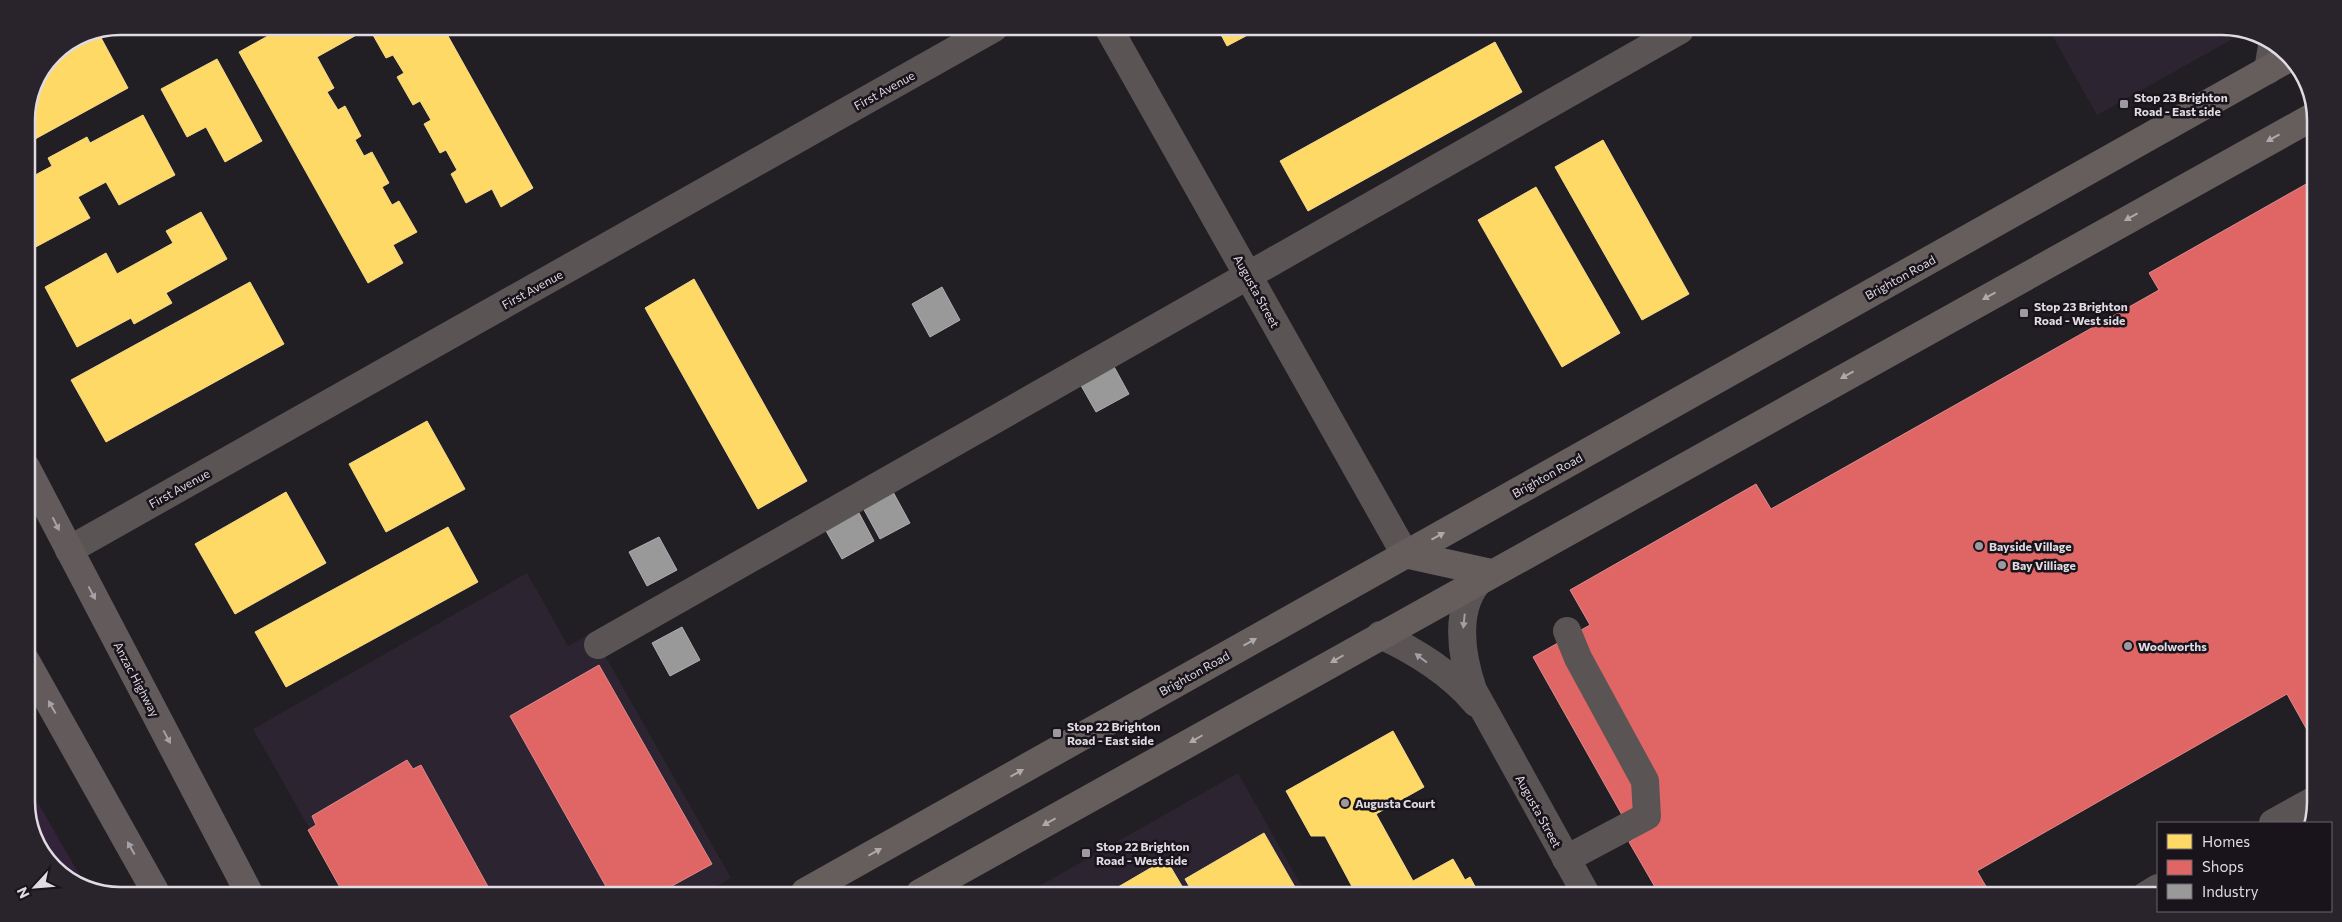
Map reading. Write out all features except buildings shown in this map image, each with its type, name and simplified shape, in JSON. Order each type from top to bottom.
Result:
[{"type":"highway","name":"Anzac Highway","points":[[35,484],[246,887]]},
{"type":"highway","points":[[35,682],[154,887]]},
{"type":"main road","name":"Brighton Road","points":[[814,887],[1406,554],[2277,58]]},
{"type":"main road","points":[[931,887],[1092,799],[1486,575],[2307,120]]},
{"type":"main road","points":[[1406,554],[1486,575]]},
{"type":"street","name":"First Avenue","points":[[69,550],[982,35]]},
{"type":"street","name":"Augusta Street","points":[[1112,35],[1406,554]]},
{"type":"street","points":[[598,645],[1671,35]]},
{"type":"street","name":"Augusta Street","points":[[1486,575],[1474,586],[1465,608],[1463,649],[1473,690],[1566,859],[1574,887]]},
{"type":"street","points":[[1566,631],[1578,658],[1645,781],[1647,816],[1566,859]]},
{"type":"street","name":"Augusta Street","points":[[1380,635],[1413,652],[1449,678],[1472,699],[1493,727]]},
{"type":"street","points":[[2276,822],[2307,804]]},
{"type":"shaded area","points":[[2052,35],[2222,35],[2237,37],[2097,115]]},
{"type":"shaded area","points":[[527,573],[568,646],[592,633],[731,878],[715,887],[343,887],[253,729]]},
{"type":"shaded area","points":[[1238,773],[1302,887],[1038,887]]},
{"type":"shaded area","points":[[35,798],[81,877],[60,862],[46,844],[41,834],[35,807]]},
{"type":"place","name":"Stop 23 Brighton Road - East side","points":[[2124,104]]},
{"type":"place","name":"Stop 23 Brighton Road - West side","points":[[2024,313]]},
{"type":"place","name":"Bayside Village","points":[[1979,546]]},
{"type":"place","name":"Bay Villiage","points":[[2002,565]]},
{"type":"place","name":"Woolworths","points":[[2128,646]]},
{"type":"place","name":"Stop 22 Brighton Road - East side","points":[[1057,733]]},
{"type":"place","name":"Augusta Court","points":[[1345,803]]},
{"type":"place","name":"Stop 22 Brighton Road - West side","points":[[1086,853]]}]
